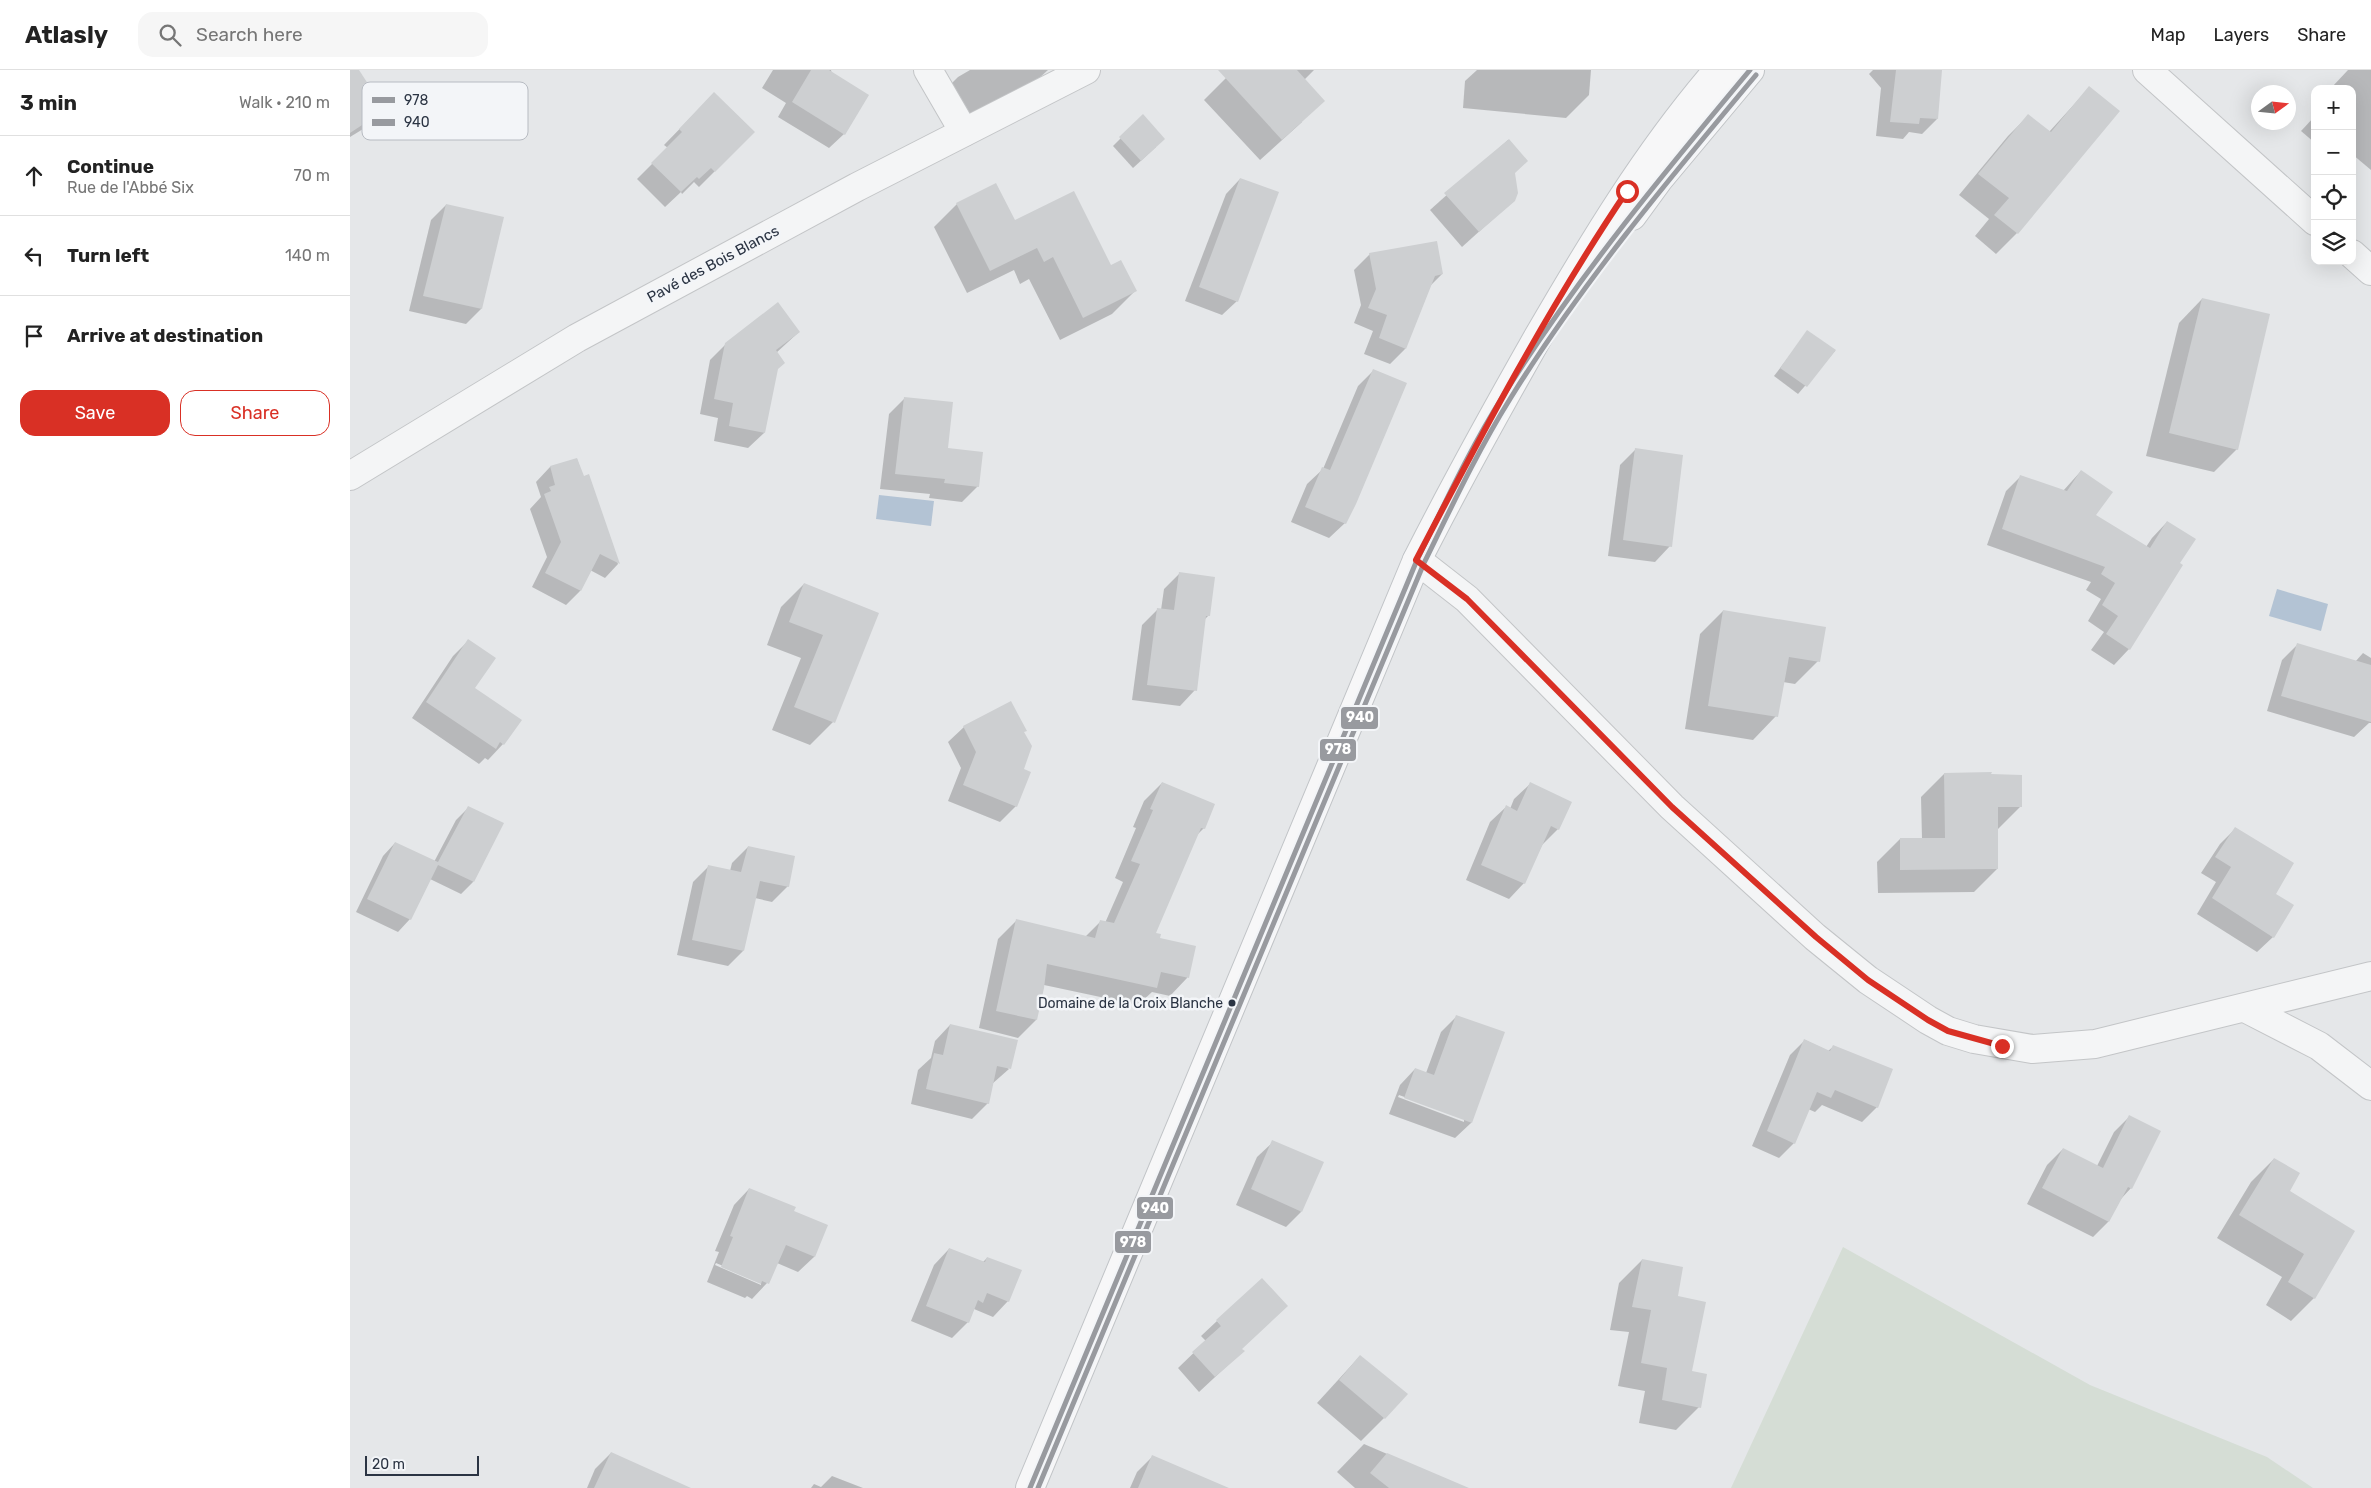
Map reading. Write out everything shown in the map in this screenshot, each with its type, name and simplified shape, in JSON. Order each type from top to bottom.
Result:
[{"type":"main road","points":[[1030,1488],[1416,560],[1458,479],[1592,243],[1660,143],[1718,70]]},
{"type":"main road","points":[[1517,375],[1659,180],[1750,70]]},
{"type":"street","points":[[928,70],[964,132]]},
{"type":"street","name":"Pavé des Bois Blancs","points":[[350,476],[577,338],[964,132],[1086,70]]},
{"type":"street","points":[[2147,70],[2311,216]]},
{"type":"street","points":[[2356,258],[2371,271]]},
{"type":"street","points":[[1416,560],[1467,599],[1672,807],[1809,931],[1868,980],[1948,1031],[1974,1039],[2032,1049],[2095,1044],[2371,976]]},
{"type":"street","points":[[2245,1008],[2319,1046],[2371,1086]]},
{"type":"shaded area","points":[[1843,1247],[2090,1385],[2267,1457],[2313,1488],[1731,1488]]},
{"type":"water","points":[[879,495],[934,501],[931,526],[876,519]]},
{"type":"water","points":[[2277,589],[2328,604],[2321,631],[2269,616]]},
{"type":"building","points":[[350,70],[359,70],[367,82],[362,82],[362,125],[350,133]]},
{"type":"building","points":[[811,70],[829,70],[869,95],[845,135],[792,102]]},
{"type":"building","points":[[1218,70],[1297,70],[1325,101],[1282,140]]},
{"type":"building","points":[[1896,70],[1942,70],[1938,119],[1920,118],[1919,124],[1890,122]]},
{"type":"building","points":[[2089,86],[2120,111],[2018,234],[1994,215],[2009,198],[1978,174],[2028,114],[2051,132]]},
{"type":"building","points":[[714,92],[755,132],[715,172],[711,168],[699,179],[697,177],[681,192],[651,163],[682,132],[679,129]]},
{"type":"building","points":[[1143,114],[1165,139],[1141,161],[1119,137]]},
{"type":"building","points":[[1509,139],[1528,161],[1515,173],[1518,193],[1515,201],[1479,232],[1444,193]]},
{"type":"building","points":[[1240,178],[1279,192],[1238,302],[1199,287]]},
{"type":"building","points":[[996,183],[1015,220],[1074,191],[1111,265],[1121,260],[1137,291],[1083,318],[1053,257],[1044,262],[1037,248],[990,271],[956,203]]},
{"type":"building","points":[[446,204],[504,217],[482,309],[423,296]]},
{"type":"building","points":[[1437,241],[1443,274],[1435,276],[1406,349],[1379,338],[1387,315],[1368,308],[1376,289],[1369,253]]},
{"type":"building","points":[[2202,298],[2270,314],[2238,450],[2169,433]]},
{"type":"building","points":[[778,302],[800,332],[776,350],[785,363],[778,369],[765,433],[729,426],[733,403],[714,399],[725,343]]},
{"type":"building","points":[[1807,330],[1836,350],[1807,387],[1780,368]]},
{"type":"building","points":[[1373,369],[1407,383],[1346,524],[1305,507],[1322,467],[1330,470]]},
{"type":"building","points":[[904,397],[953,402],[948,448],[983,452],[979,487],[944,483],[945,479],[895,474]]},
{"type":"building","points":[[1635,448],[1683,455],[1672,547],[1623,540]]},
{"type":"building","points":[[577,458],[584,476],[589,474],[620,564],[600,554],[581,591],[545,573],[561,542],[544,494],[551,491],[549,487],[555,485],[550,466]]},
{"type":"building","points":[[2081,470],[2113,492],[2096,515],[2150,548],[2167,521],[2196,539],[2180,563],[2183,565],[2130,650],[2106,634],[2118,616],[2102,605],[2115,583],[2101,574],[2105,567],[2002,529],[2020,475],[2067,491]]},
{"type":"building","points":[[1179,572],[1215,577],[1210,616],[1206,616],[1197,691],[1147,685],[1157,608],[1174,610]]},
{"type":"building","points":[[804,583],[879,613],[835,723],[794,707],[823,635],[789,622]]},
{"type":"building","points":[[1723,610],[1826,627],[1820,662],[1789,657],[1778,717],[1708,706]]},
{"type":"building","points":[[468,639],[496,658],[475,688],[522,720],[504,745],[500,742],[496,749],[426,702]]},
{"type":"building","points":[[2297,643],[2371,665],[2371,722],[2281,696]]},
{"type":"building","points":[[1011,701],[1027,731],[1024,732],[1032,746],[1024,769],[1031,772],[1017,807],[963,785],[976,752],[963,726]]},
{"type":"building","points":[[1992,772],[1991,774],[2022,775],[2022,807],[1998,807],[1998,869],[1900,870],[1900,838],[1945,838],[1944,773]]},
{"type":"building","points":[[1162,782],[1215,804],[1205,829],[1201,828],[1156,933],[1161,934],[1160,938],[1196,946],[1189,978],[1161,972],[1157,988],[1047,964],[1037,1020],[996,1011],[1016,919],[1095,938],[1100,920],[1114,923],[1140,864],[1131,861],[1153,810],[1150,809]]},
{"type":"building","points":[[1530,782],[1572,802],[1559,830],[1551,826],[1525,884],[1481,865],[1506,805],[1517,811]]},
{"type":"building","points":[[468,806],[504,823],[474,882],[438,865],[411,920],[367,899],[395,842],[438,862]]},
{"type":"building","points":[[2235,827],[2294,863],[2276,894],[2294,905],[2274,938],[2212,898],[2231,867],[2215,857]]},
{"type":"building","points":[[748,846],[795,856],[789,887],[760,881],[744,951],[692,940],[708,865],[741,872]]},
{"type":"building","points":[[1456,1015],[1505,1032],[1472,1123],[1404,1098],[1415,1068],[1434,1075]]},
{"type":"building","points":[[950,1024],[1018,1040],[1011,1069],[997,1066],[989,1104],[926,1089],[934,1053],[943,1055]]},
{"type":"building","points":[[1804,1039],[1830,1051],[1833,1045],[1893,1069],[1878,1108],[1835,1090],[1831,1098],[1817,1092],[1795,1144],[1767,1131]]},
{"type":"building","points":[[2129,1115],[2161,1131],[2132,1189],[2128,1187],[2109,1222],[2042,1188],[2063,1148],[2103,1168]]},
{"type":"building","points":[[1272,1140],[1324,1162],[1302,1212],[1251,1189]]},
{"type":"building","points":[[2274,1158],[2300,1173],[2290,1191],[2355,1231],[2315,1299],[2288,1282],[2304,1254],[2239,1215]]},
{"type":"building","points":[[749,1188],[796,1207],[794,1211],[828,1225],[815,1257],[786,1245],[769,1284],[762,1281],[761,1284],[721,1267],[733,1237],[730,1236]]},
{"type":"building","points":[[949,1248],[985,1262],[987,1257],[1022,1270],[1009,1302],[987,1293],[983,1303],[978,1300],[969,1323],[926,1306]]},
{"type":"building","points":[[1642,1259],[1683,1267],[1678,1296],[1706,1302],[1692,1371],[1707,1374],[1701,1408],[1662,1400],[1667,1368],[1641,1363],[1651,1310],[1632,1307]]},
{"type":"building","points":[[1262,1278],[1288,1306],[1242,1349],[1245,1351],[1215,1377],[1192,1352],[1221,1326],[1216,1320]]},
{"type":"building","points":[[1360,1355],[1408,1394],[1385,1419],[1339,1380]]},
{"type":"building","points":[[611,1452],[691,1488],[594,1488]]},
{"type":"building","points":[[1387,1453],[1469,1488],[1389,1488],[1370,1473]]},
{"type":"building","points":[[1152,1455],[1229,1488],[1138,1488]]},
{"type":"transit line","name":"978","points":[[1030,1488],[1417,560],[1458,477],[1479,436],[1503,396],[1590,269],[1685,148],[1750,70]]},
{"type":"transit line","name":"940","points":[[1038,1488],[1424,563],[1465,480],[1486,439],[1510,399],[1566,314],[1627,233],[1756,75]]},
{"type":"place","name":"Domaine de la Croix Blanche","points":[[1232,1003]]},
{"type":"route","points":[[1627,191],[1592,243],[1486,428],[1416,560],[1467,599],[1672,807],[1816,937],[1868,980],[1928,1020],[1948,1031],[2002,1046]]}]
